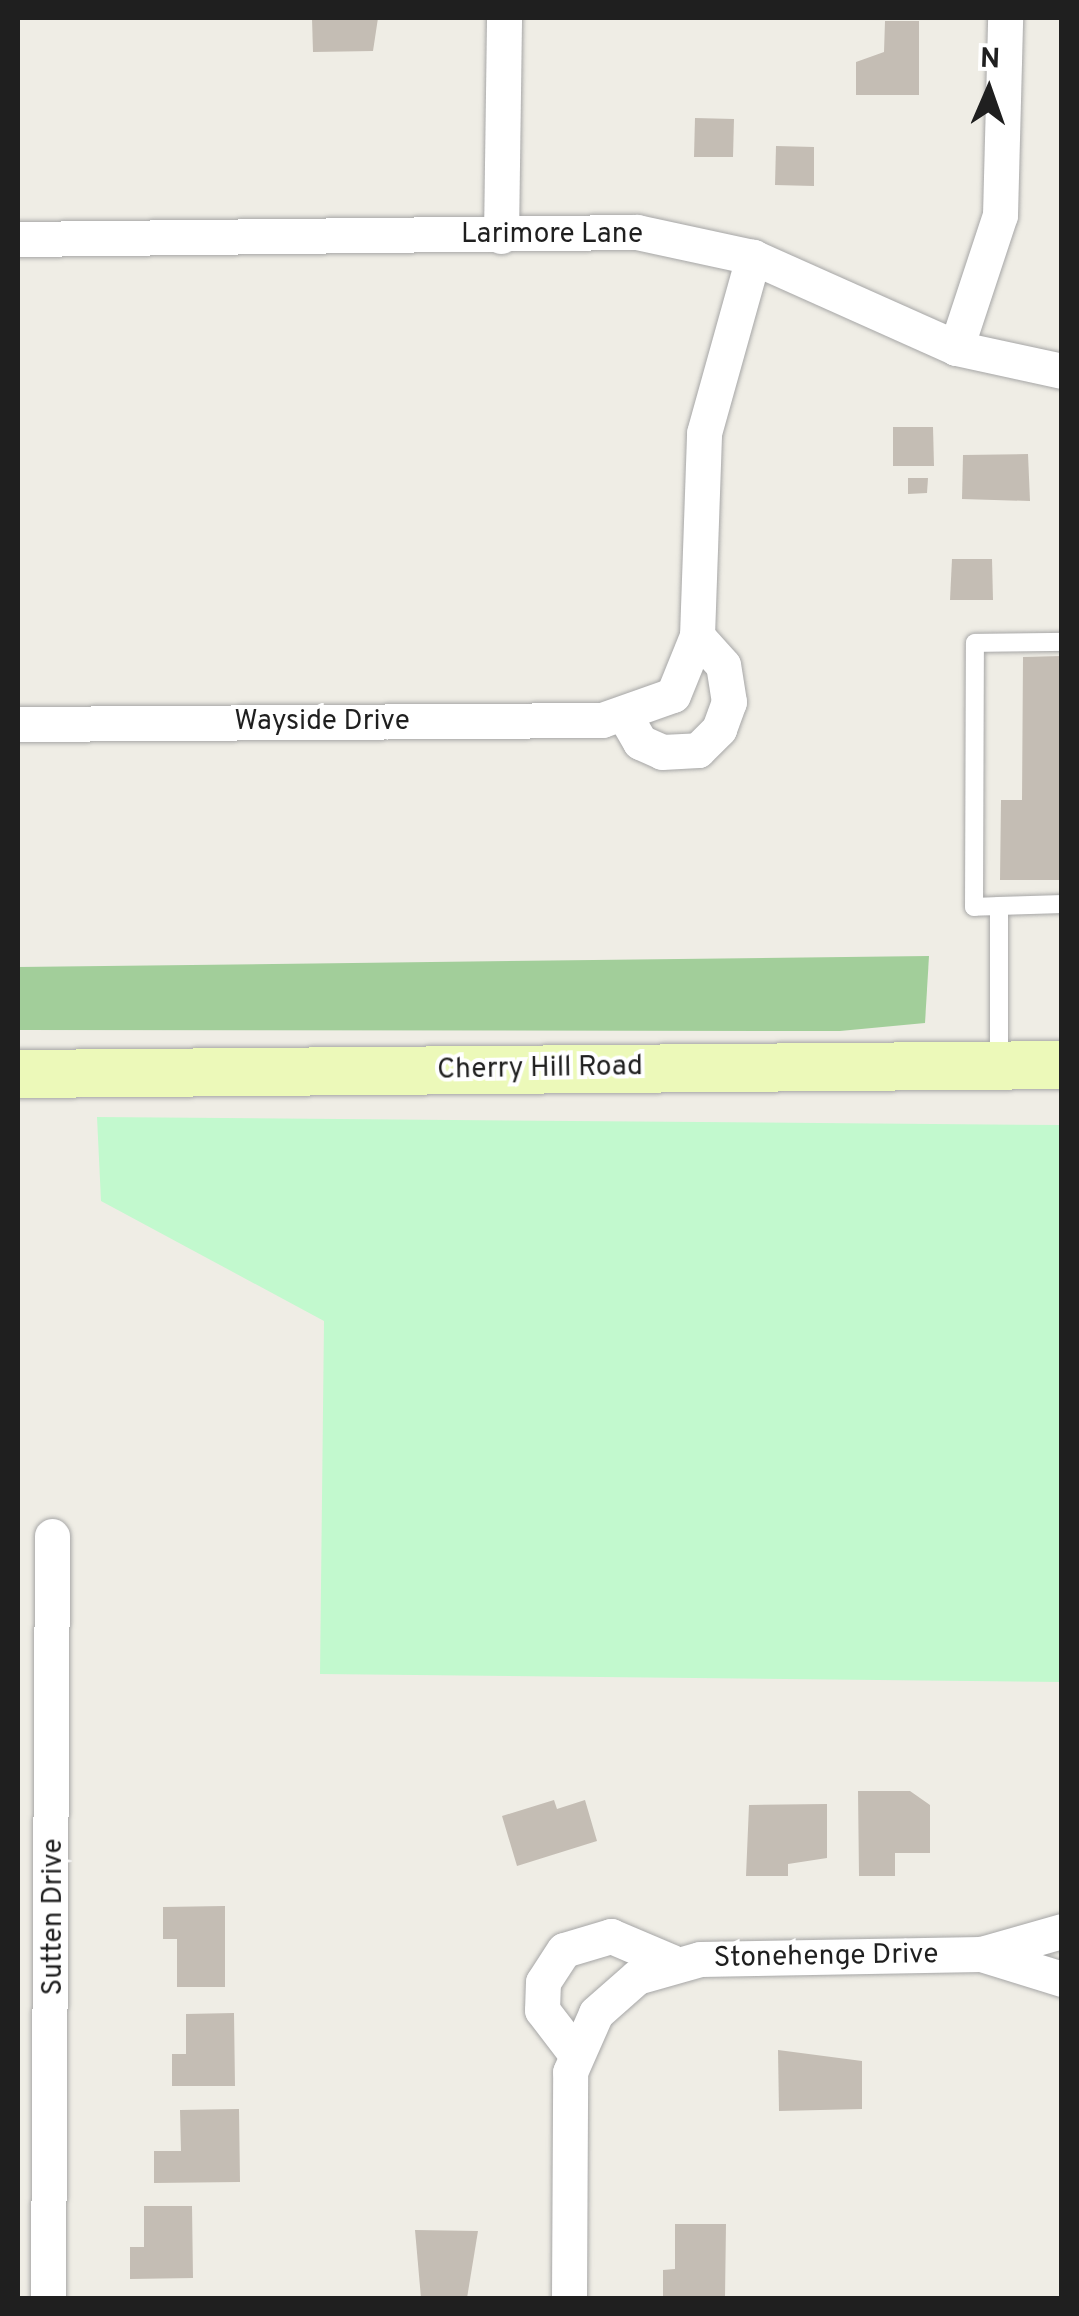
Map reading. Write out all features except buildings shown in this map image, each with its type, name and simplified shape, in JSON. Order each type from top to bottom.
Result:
[{"type":"main road","name":"Cherry Hill Road","points":[[18,1074],[1062,1064]]},
{"type":"street","points":[[501,236],[504,18]]},
{"type":"street","points":[[956,348],[1000,216],[1005,18]]},
{"type":"street","name":"Larimore Lane","points":[[18,239],[637,232],[753,257],[956,348],[1062,371]]},
{"type":"street","name":"Wayside Drive","points":[[18,724],[625,716],[672,694],[697,636],[704,433],[753,257]]},
{"type":"street","points":[[625,716],[640,742],[662,752],[698,750],[719,729],[729,702],[723,665],[697,636]]},
{"type":"street","name":"Sutten Drive","points":[[48,2298],[52,1536]]},
{"type":"street","name":"Stonehenge Drive","points":[[672,1962],[612,1998],[575,2053],[542,2010],[544,1982],[564,1950],[611,1936],[672,1962],[980,1954],[1062,1931]]},
{"type":"street","name":"Stonehenge Drive","points":[[980,1954],[1062,1979]]},
{"type":"street","points":[[569,2298],[575,2053]]},
{"type":"lane","points":[[1062,642],[975,643],[974,907],[1062,904]]},
{"type":"lane","points":[[998,1065],[999,906]]},
{"type":"green space","points":[[929,956],[925,1023],[840,1031],[18,1030],[18,967]]},
{"type":"green space","points":[[97,1117],[1061,1125],[1061,1682],[320,1674],[324,1321],[101,1201]]}]
